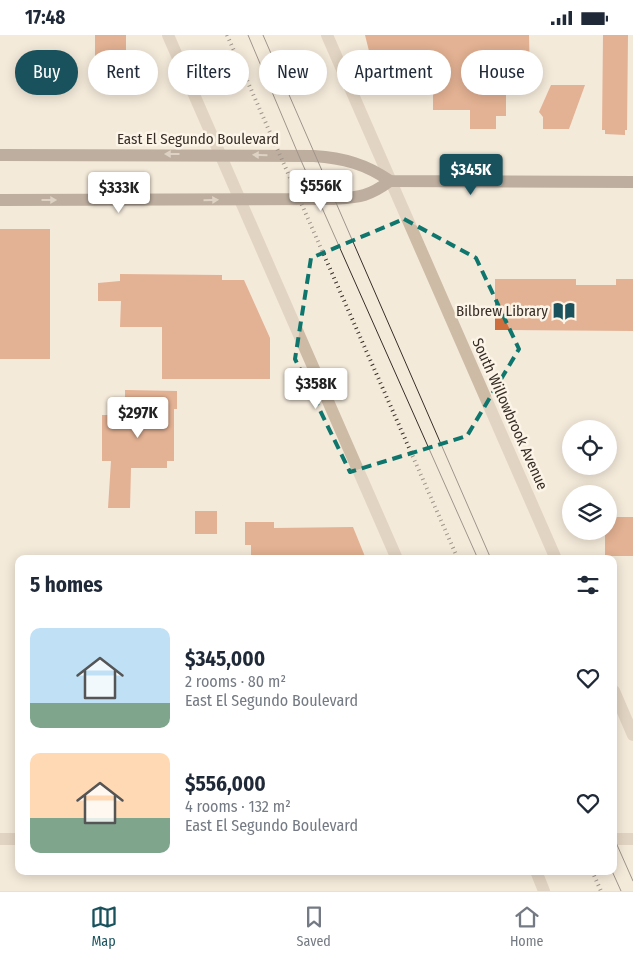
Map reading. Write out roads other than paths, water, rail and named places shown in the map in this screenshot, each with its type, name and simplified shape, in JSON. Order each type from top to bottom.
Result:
[{"type":"main road","name":"East El Segundo Boulevard","points":[[0,155],[221,154],[337,158],[362,164],[390,181]]},
{"type":"main road","points":[[0,201],[360,197],[373,193],[390,181],[633,182]]},
{"type":"street","points":[[168,35],[221,154],[238,199],[395,555]]},
{"type":"street","name":"South Willowbrook Avenue","points":[[327,35],[554,555]]},
{"type":"street","points":[[617,698],[633,735]]},
{"type":"street","points":[[0,839],[15,839]]},
{"type":"street","points":[[617,839],[633,839]]},
{"type":"street","points":[[538,875],[544,891]]},
{"type":"tram line","points":[[248,35],[299,156],[476,555]]},
{"type":"tram line","points":[[263,35],[489,555]]},
{"type":"tram line","points":[[617,845],[633,881]]},
{"type":"tram line","points":[[614,875],[621,891]]},
{"type":"railway","points":[[227,35],[456,555]]},
{"type":"railway","points":[[594,875],[601,891]]},
{"type":"place","name":"Bilbrew Library","points":[[564,311]]}]
